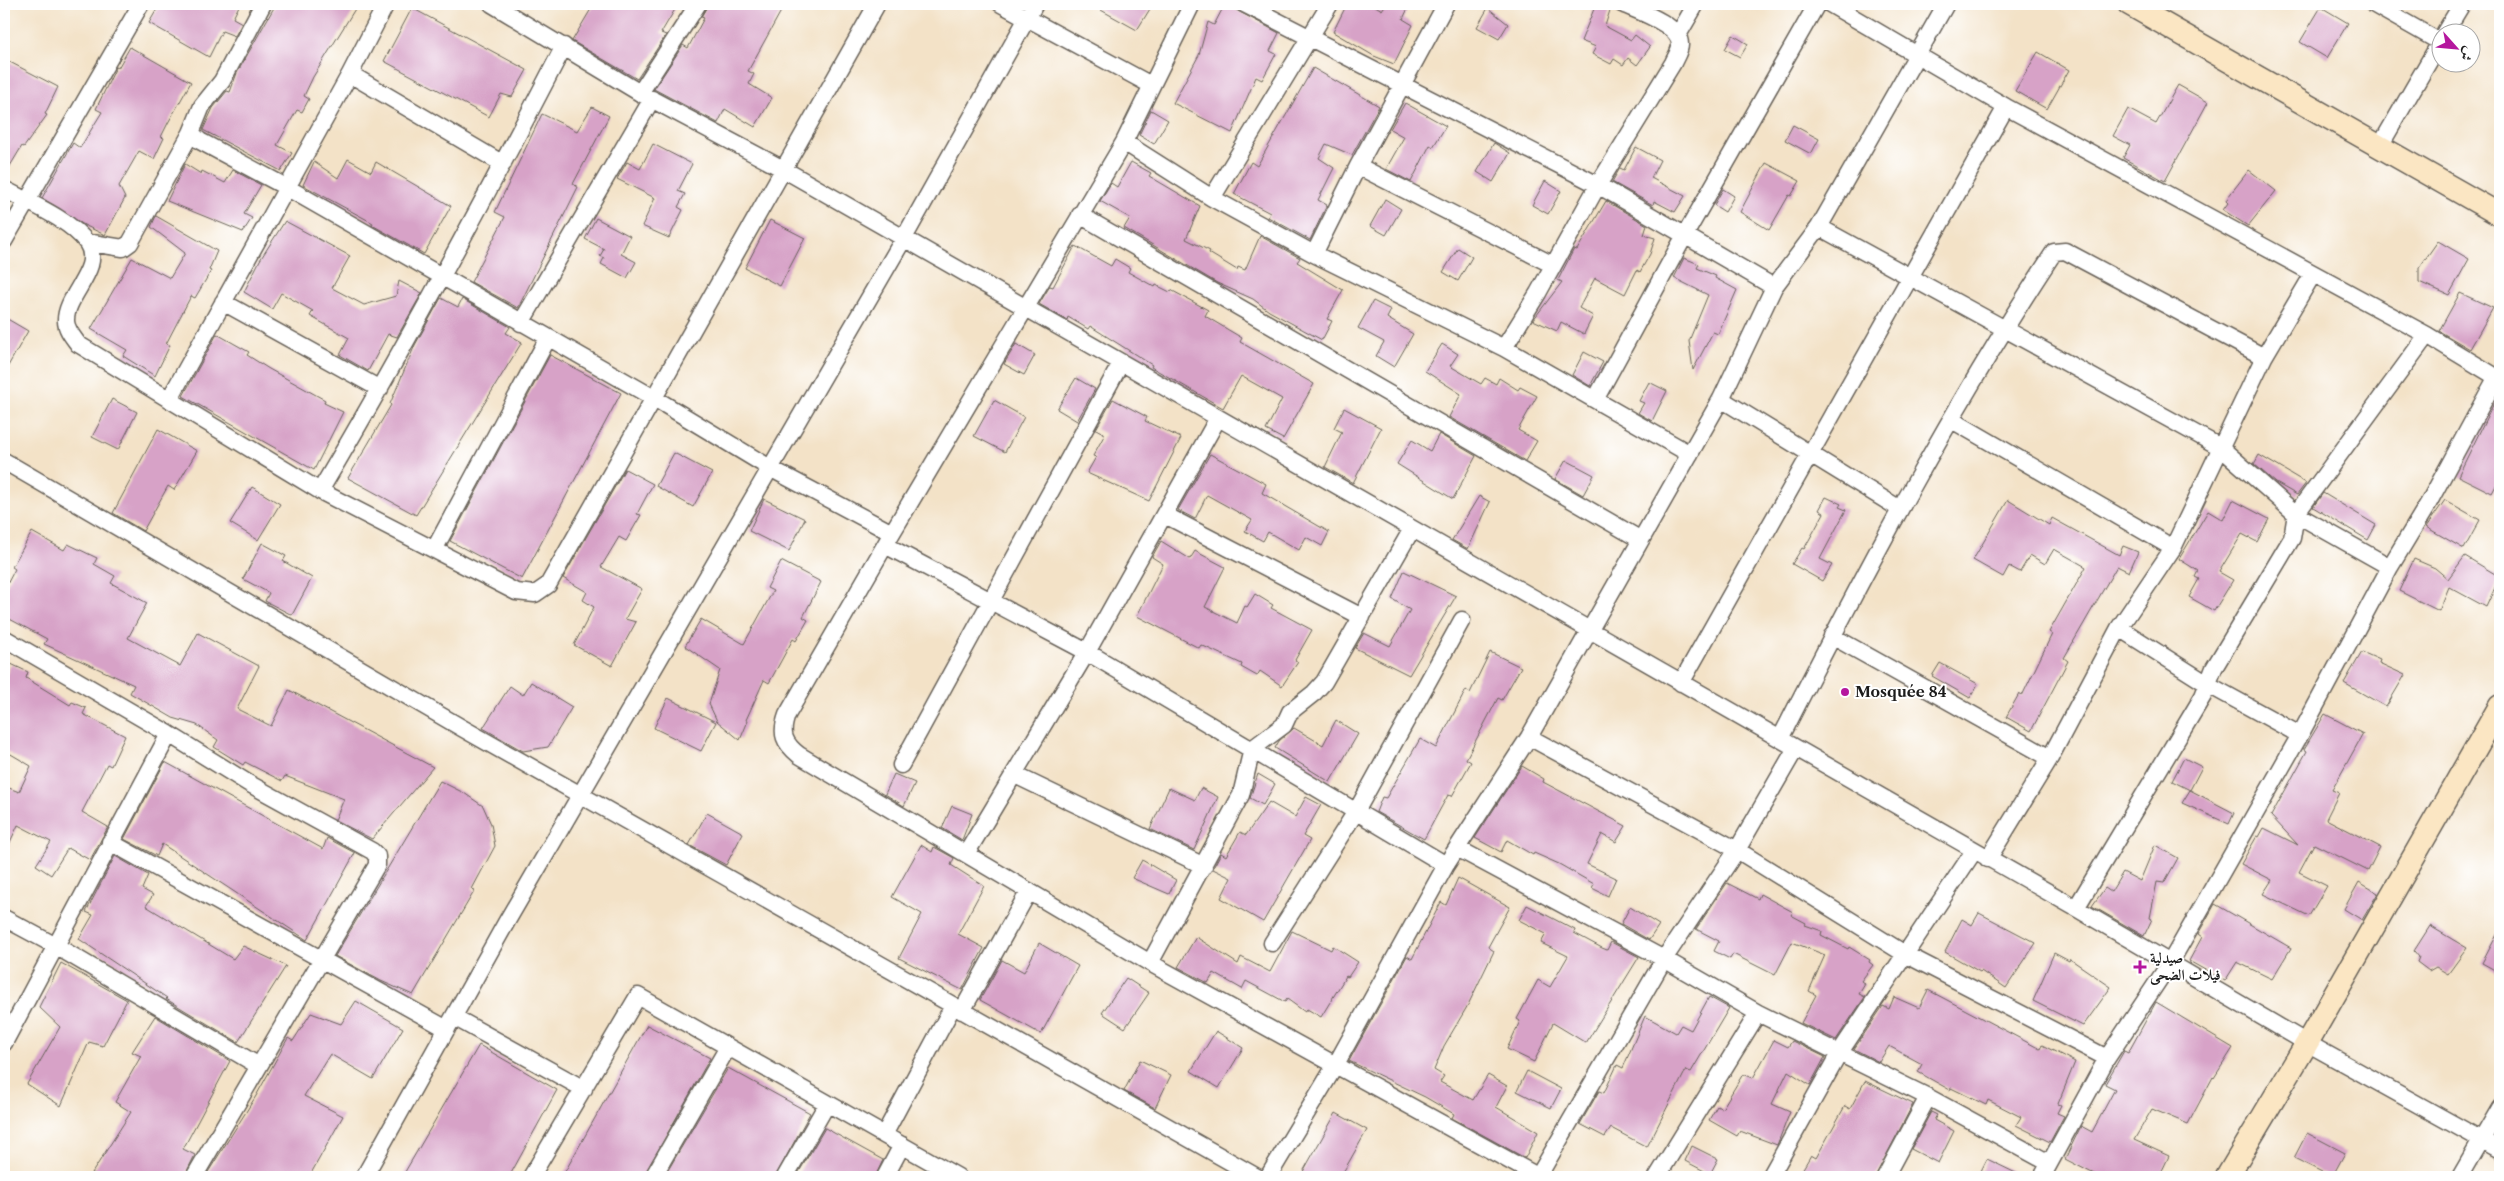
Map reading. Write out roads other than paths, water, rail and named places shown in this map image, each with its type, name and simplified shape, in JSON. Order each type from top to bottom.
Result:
[{"type":"main road","points":[[2129,4],[2500,215]]},
{"type":"main road","points":[[2227,1177],[2307,1043],[2500,706]]},
{"type":"street","points":[[4,241],[141,4]]},
{"type":"street","points":[[86,242],[123,248],[130,243],[191,132],[202,106],[222,80],[262,4]]},
{"type":"street","points":[[169,400],[350,74],[386,4]]},
{"type":"street","points":[[492,4],[646,96],[783,169],[2076,908],[2307,1043],[2500,1150]]},
{"type":"street","points":[[521,323],[698,4]]},
{"type":"street","points":[[4,189],[74,230],[91,250],[91,263],[68,309],[65,322],[78,344],[320,491],[516,592],[526,595],[541,592],[548,585],[877,4]]},
{"type":"street","points":[[1001,4],[1151,85]]},
{"type":"street","points":[[364,1177],[579,795],[904,238],[1035,4]]},
{"type":"street","points":[[1192,4],[1124,142],[889,539],[787,716],[783,731],[784,741],[799,755],[1150,963],[1539,1177],[1664,959],[1737,850],[1796,748]]},
{"type":"street","points":[[1244,4],[1312,37],[1598,185],[1774,287]]},
{"type":"street","points":[[1212,198],[1312,37],[1330,4]]},
{"type":"street","points":[[1314,254],[1358,166],[1446,4]]},
{"type":"street","points":[[1504,348],[1598,185],[1673,64],[1680,46],[1678,35],[1670,27],[1622,4]]},
{"type":"street","points":[[1678,35],[1696,4]]},
{"type":"street","points":[[1595,400],[1684,235],[1817,4]]},
{"type":"street","points":[[1456,848],[1664,959],[1758,1013],[1928,1096],[2045,1170],[2106,1058],[2170,963],[2300,736],[2390,567],[2428,504],[2494,382],[2493,375],[2486,369],[2427,335],[2006,106],[1830,4]]},
{"type":"street","points":[[1268,1177],[1335,1066],[1456,848],[1529,737],[1690,454],[1721,399],[1774,287],[1820,227],[1916,53],[1946,4]]},
{"type":"street","points":[[2373,4],[2432,33]]},
{"type":"street","points":[[2451,22],[2462,4]]},
{"type":"street","points":[[320,491],[380,389],[442,276],[564,46]]},
{"type":"street","points":[[2380,146],[2432,55]]},
{"type":"street","points":[[350,74],[503,164]]},
{"type":"street","points":[[1681,683],[1912,277],[2006,106]]},
{"type":"street","points":[[191,132],[200,141],[218,152],[286,187],[654,398],[991,601],[1087,652],[1446,865]]},
{"type":"street","points":[[1124,142],[1212,198],[1314,254],[1504,348],[1690,454]]},
{"type":"street","points":[[1358,166],[1553,264]]},
{"type":"street","points":[[1080,215],[1641,540]]},
{"type":"street","points":[[1820,227],[2220,447],[2296,514],[2390,567]]},
{"type":"street","points":[[1780,739],[1832,636],[1900,509],[2003,329],[2054,252],[2059,250],[2065,251],[2264,357]]},
{"type":"street","points":[[1770,1177],[1840,1052],[1905,954],[1981,855],[2050,758],[2119,628],[2173,548],[2264,357],[2313,274]]},
{"type":"street","points":[[223,302],[380,389]]},
{"type":"street","points":[[2076,908],[2209,685],[2214,668],[2292,538],[2296,514],[2427,335]]},
{"type":"street","points":[[434,550],[548,338]]},
{"type":"street","points":[[900,766],[1121,362]]},
{"type":"street","points":[[1721,399],[1900,509]]},
{"type":"street","points":[[966,854],[1087,652],[1218,418]]},
{"type":"street","points":[[1952,420],[2173,548]]},
{"type":"street","points":[[4,461],[579,795],[1257,1177]]},
{"type":"street","points":[[1165,515],[1362,618]]},
{"type":"street","points":[[1150,963],[1241,795],[1252,749],[1284,725],[1297,705],[1314,693],[1362,618],[1412,529]]},
{"type":"street","points":[[1272,944],[1356,810],[1462,620]]},
{"type":"street","points":[[2119,628],[2209,685],[2300,736]]},
{"type":"street","points":[[1832,636],[2050,758]]},
{"type":"street","points":[[4,638],[169,734],[248,783],[366,847],[377,856],[376,865],[323,959],[194,1177]]},
{"type":"street","points":[[4,1043],[169,734]]},
{"type":"street","points":[[1529,737],[1737,850],[1905,954],[2106,1058]]},
{"type":"street","points":[[1015,775],[1204,866]]},
{"type":"street","points":[[110,842],[323,959],[584,1089]]},
{"type":"street","points":[[884,1136],[1029,891]]},
{"type":"street","points":[[4,918],[56,946],[259,1066]]},
{"type":"street","points":[[531,1177],[638,996],[958,1177]]},
{"type":"street","points":[[1657,1177],[1758,1013]]},
{"type":"street","points":[[654,1177],[728,1047]]},
{"type":"street","points":[[1885,1177],[1928,1096]]},
{"type":"street","points":[[785,1177],[826,1104]]},
{"type":"street","points":[[2460,1177],[2500,1108]]},
{"type":"street","points":[[884,1177],[902,1145]]},
{"type":"place","name":"Mosquée 84","points":[[1845,692]]},
{"type":"place","name":"صيدلية فيلات الضحى","points":[[2140,967]]}]
